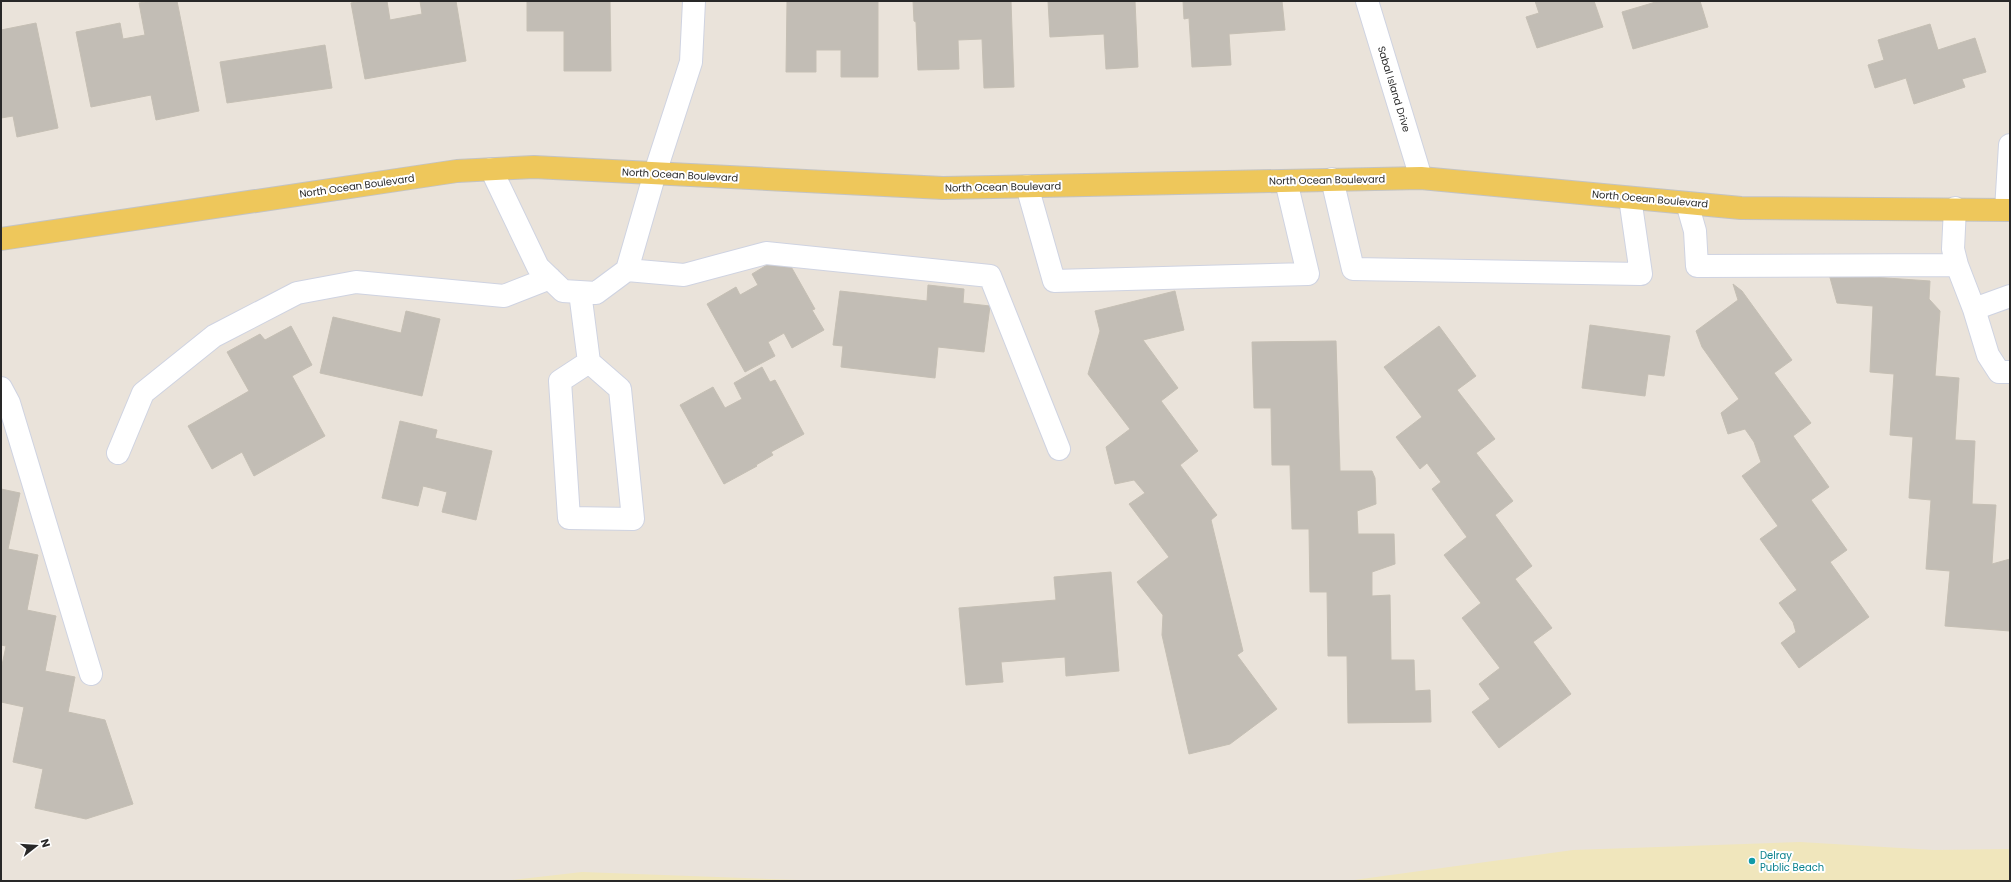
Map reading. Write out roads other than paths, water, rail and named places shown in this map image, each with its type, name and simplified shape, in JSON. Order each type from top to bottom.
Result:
[{"type":"main road","name":"North Ocean Boulevard","points":[[1,239],[449,172],[534,167],[943,188],[1421,178],[1741,208],[1955,208],[2008,210]]},
{"type":"street","points":[[491,170],[538,267],[563,291],[596,293],[627,270],[655,173],[691,62],[694,1]]},
{"type":"street","name":"Sabal Island Drive","points":[[1367,1],[1421,178]]},
{"type":"street","points":[[2008,210],[2010,145]]},
{"type":"street","points":[[1332,180],[1353,269],[1641,274],[1630,198]]},
{"type":"street","points":[[1027,186],[1054,281],[1308,274],[1286,181]]},
{"type":"street","points":[[1687,203],[1695,231],[1697,266],[1957,265]]},
{"type":"street","points":[[1955,208],[1953,249],[1957,265],[1974,310],[1988,355],[2000,372],[2010,372]]},
{"type":"street","points":[[627,270],[684,275],[766,253],[990,276],[1059,449]]},
{"type":"street","points":[[118,453],[142,393],[214,336],[297,293],[356,282],[504,296],[550,278]]},
{"type":"street","points":[[580,292],[589,362],[620,388],[633,519],[569,518],[560,381],[589,362]]},
{"type":"street","points":[[1974,310],[2010,296]]},
{"type":"street","points":[[1,388],[9,402],[91,674]]},
{"type":"place","name":"Delray Public Beach","points":[[1752,861]]}]
